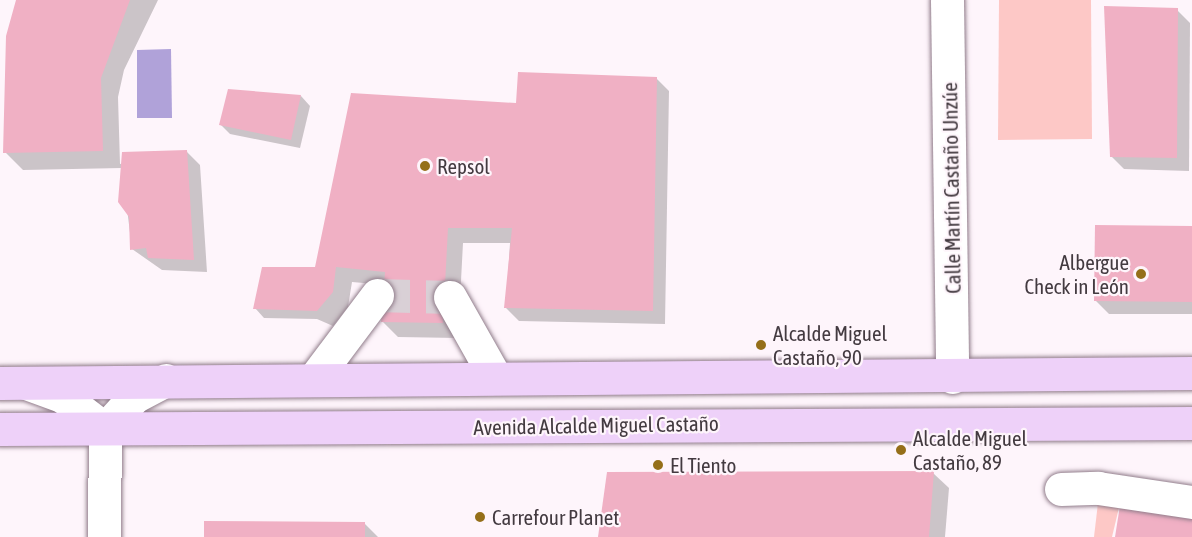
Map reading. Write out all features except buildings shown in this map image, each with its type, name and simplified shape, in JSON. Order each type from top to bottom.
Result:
[{"type":"main road","points":[[13,383],[495,377],[1192,373]]},
{"type":"main road","name":"Avenida Alcalde Miguel Castaño","points":[[0,429],[1192,423]]},
{"type":"street","name":"Calle Martín Castaño Unzúe","points":[[947,0],[952,376]]},
{"type":"street","points":[[314,379],[377,295]]},
{"type":"street","points":[[450,297],[495,377]]},
{"type":"street","points":[[104,537],[105,429],[134,397],[166,380]]},
{"type":"street","points":[[13,383],[62,396],[105,429]]},
{"type":"street","points":[[1061,489],[1098,488],[1192,502]]},
{"type":"shaded area","points":[[999,0],[1091,0],[1092,139],[998,140]]},
{"type":"shaded area","points":[[171,49],[172,118],[137,118],[137,50]]},
{"type":"shaded area","points":[[1121,499],[1112,537],[1094,537],[1098,503]]},
{"type":"tunnel","points":[[377,295],[450,297]]},
{"type":"place","name":"Repsol","points":[[425,166]]},
{"type":"place","name":"Albergue Check in León","points":[[1141,274]]},
{"type":"place","name":"Alcalde Miguel Castaño, 90","points":[[761,345]]},
{"type":"place","name":"Alcalde Miguel Castaño, 89","points":[[901,450]]},
{"type":"place","name":"El Tiento","points":[[658,465]]},
{"type":"place","name":"Carrefour Planet","points":[[480,517]]}]
